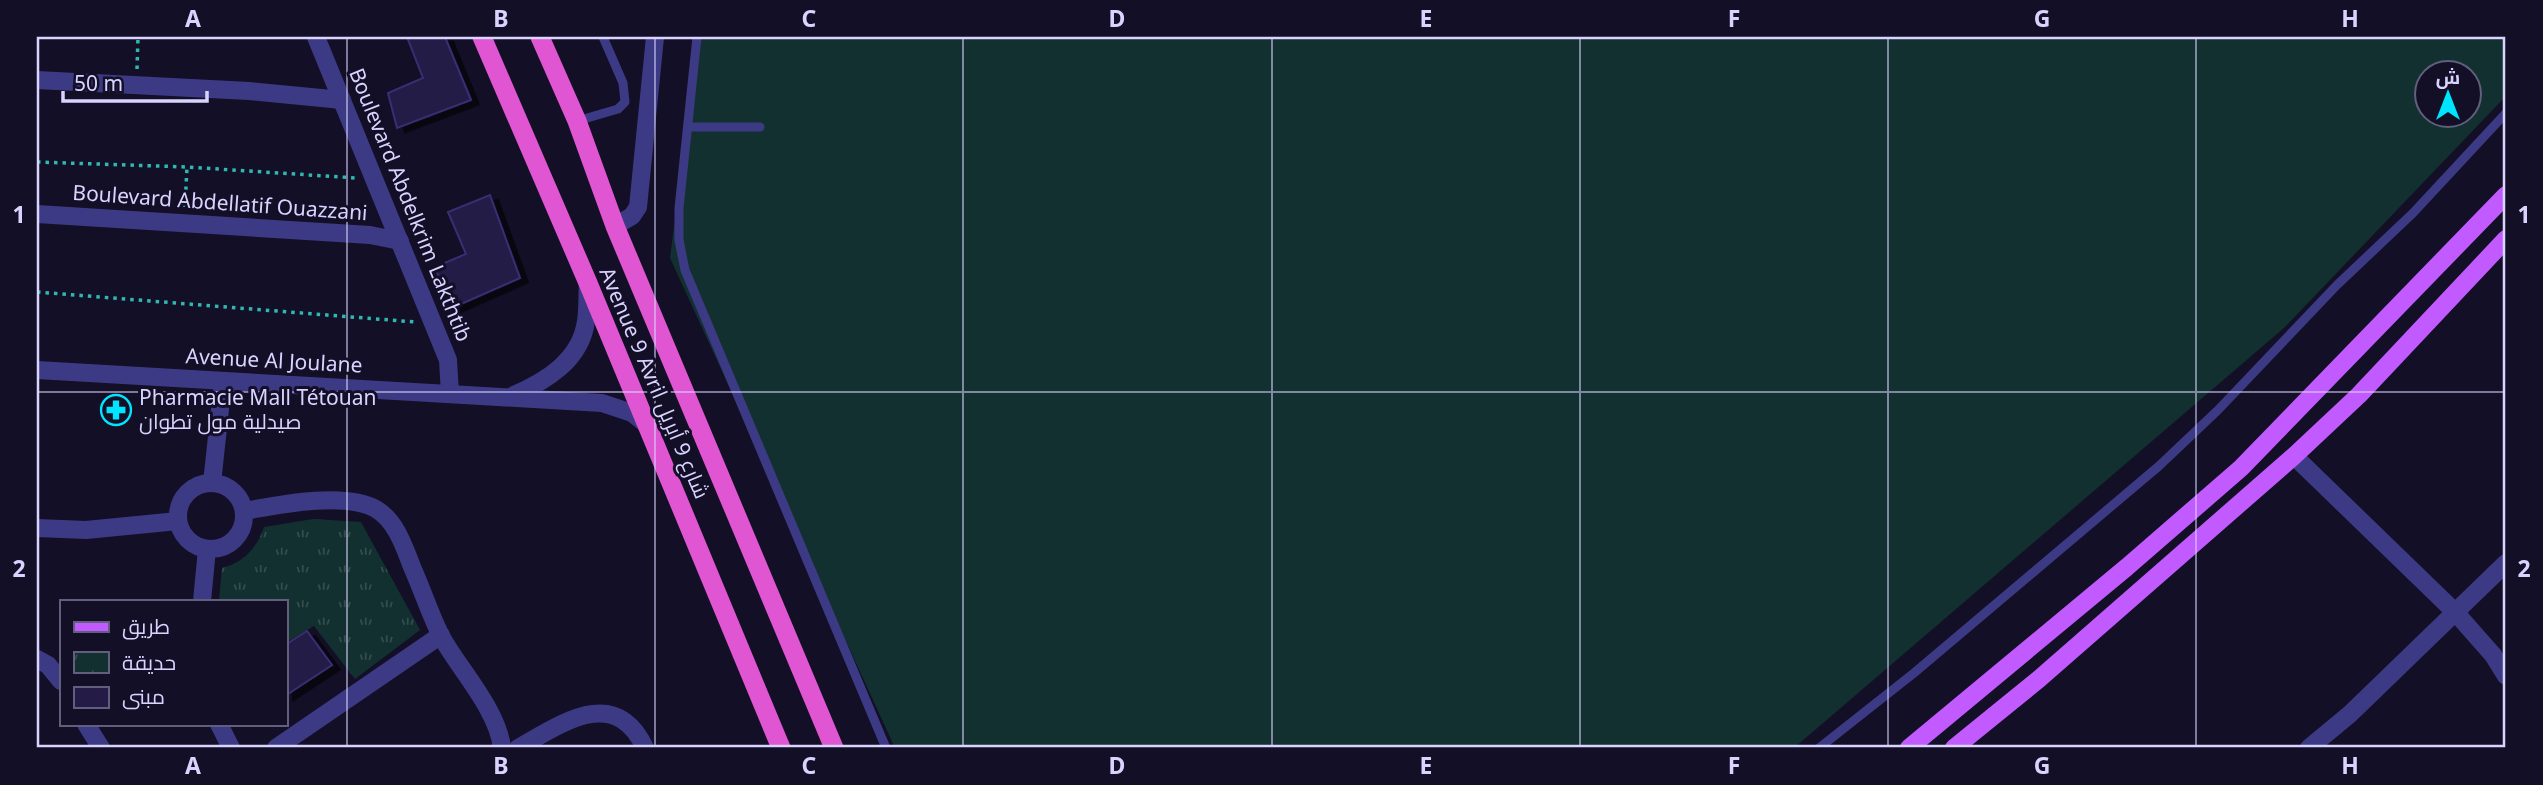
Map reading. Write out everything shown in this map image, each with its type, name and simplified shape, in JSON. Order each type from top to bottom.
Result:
[{"type":"highway","name":"Avenue 9 Avril شارع 9 أبريل","points":[[482,37],[588,283],[781,748]]},
{"type":"highway","name":"Avenue 9 Avril شارع 9 أبريل","points":[[540,37],[577,121],[615,226],[834,748]]},
{"type":"main road","points":[[1909,748],[2127,567],[2241,468],[2506,195]]},
{"type":"main road","points":[[1954,748],[2049,670],[2294,456],[2359,395],[2506,239]]},
{"type":"street","name":"Boulevard Abdelkrim Lakthtib","points":[[316,37],[450,365],[450,394]]},
{"type":"street","points":[[615,226],[632,216],[638,207],[656,37]]},
{"type":"street","points":[[37,80],[249,91],[342,100]]},
{"type":"street","name":"Boulevard Abdellatif Ouazzani","points":[[37,214],[370,234],[400,241]]},
{"type":"street","name":"Avenue Al Joulane","points":[[509,397],[535,386],[574,354],[586,323],[588,283]]},
{"type":"street","name":"Avenue Al Joulane","points":[[37,370],[602,403],[632,414],[646,424]]},
{"type":"street","points":[[212,483],[223,380]]},
{"type":"street","points":[[2294,456],[2456,613],[2493,655],[2506,676]]},
{"type":"street","points":[[212,483],[228,488],[236,494],[244,511],[238,536],[224,547],[206,549],[188,540],[178,522],[182,500],[188,492],[197,486],[212,483]]},
{"type":"street","points":[[244,511],[317,501],[361,504],[377,510],[389,520],[401,538],[441,635],[496,727],[502,748]]},
{"type":"street","points":[[37,528],[86,530],[178,522]]},
{"type":"street","points":[[202,600],[206,549]]},
{"type":"street","points":[[2309,748],[2350,714],[2506,563]]},
{"type":"street","points":[[276,748],[441,635]]},
{"type":"street","points":[[37,659],[48,665],[60,680]]},
{"type":"street","points":[[518,748],[565,721],[597,712],[627,721],[638,733],[645,748]]},
{"type":"street","points":[[87,726],[101,748]]},
{"type":"street","points":[[220,726],[231,748]]},
{"type":"lane","points":[[577,121],[618,109],[625,102],[623,83],[603,37]]},
{"type":"lane","points":[[697,37],[680,208],[680,240],[685,270],[886,748]]},
{"type":"lane","points":[[1819,748],[1873,707],[2129,493],[2189,438],[2337,285],[2413,213],[2506,113]]},
{"type":"lane","points":[[689,127],[760,127]]},
{"type":"path","points":[[136,85],[138,37]]},
{"type":"path","points":[[37,162],[187,167],[374,179]]},
{"type":"path","points":[[185,223],[187,167]]},
{"type":"path","points":[[37,292],[433,324]]},
{"type":"green space","points":[[698,37],[2506,37],[2506,96],[2484,119],[2484,60],[2414,60],[2414,130],[2473,130],[2284,328],[1794,748],[895,748],[670,258]]},
{"type":"green space","points":[[313,519],[361,522],[420,630],[355,679],[314,626],[287,642],[287,600],[219,600],[222,568],[249,553],[264,527]]},
{"type":"building","points":[[407,37],[445,37],[471,100],[397,128],[388,93],[423,78]]},
{"type":"building","points":[[490,195],[520,278],[450,309],[435,267],[466,254],[448,212]]},
{"type":"building","points":[[307,631],[332,665],[287,695],[287,644]]},
{"type":"place","name":"Pharmacie Mall Tétouan صيدلية مول تطوان","points":[[116,410]]}]
